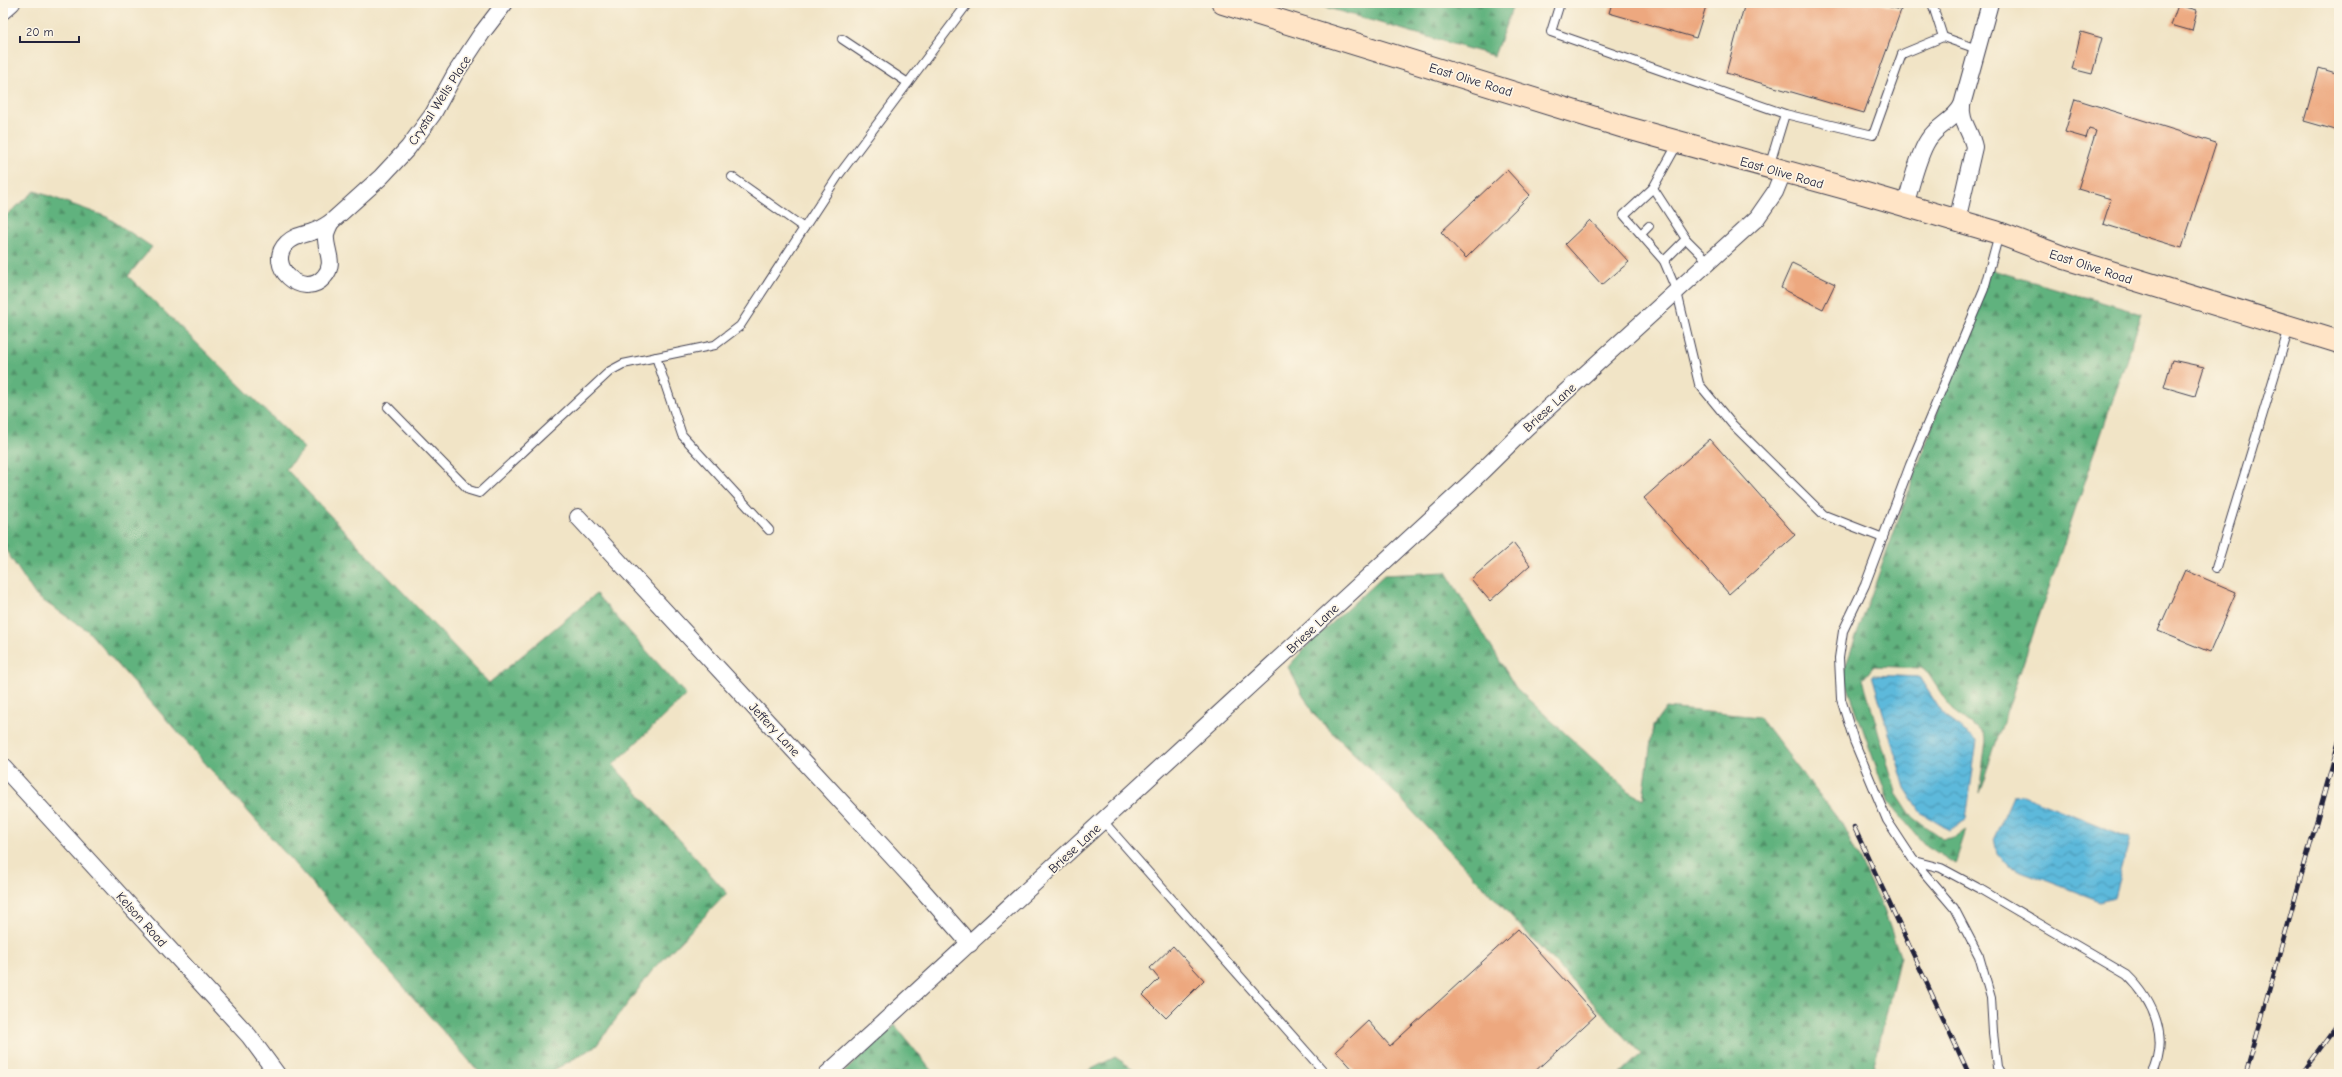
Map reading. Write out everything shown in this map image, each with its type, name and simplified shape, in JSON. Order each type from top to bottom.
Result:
[{"type":"street","points":[[3,11],[12,3]]},
{"type":"street","name":"Crystal Wells Place","points":[[331,222],[381,177],[408,148],[433,114],[455,74],[482,33],[505,3]]},
{"type":"street","points":[[1905,205],[1927,141],[1935,130],[1957,115],[1962,104],[1990,3]]},
{"type":"street","name":"East Olive Road","points":[[1227,4],[1678,143],[1905,205],[1999,233],[2065,258],[2339,342]]},
{"type":"street","points":[[1957,221],[1974,146],[1972,136],[1961,115],[1962,104]]},
{"type":"street","name":"Briese Lane","points":[[827,1074],[970,944],[1465,487],[1527,427],[1762,212],[1776,192],[1776,170]]},
{"type":"street","name":"Jeffery Lane","points":[[578,517],[883,846],[970,944]]},
{"type":"street","name":"Kelson Road","points":[[3,767],[249,1036],[277,1074]]},
{"type":"lane","points":[[388,407],[469,490],[479,493],[610,371],[623,364],[715,345],[728,337],[740,326],[838,176],[968,3]]},
{"type":"lane","points":[[1560,3],[1551,32],[1785,114],[1873,135],[1902,54],[1943,37],[1977,49]]},
{"type":"lane","points":[[1932,3],[1943,37]]},
{"type":"lane","points":[[842,39],[908,83]]},
{"type":"lane","points":[[1776,170],[1785,114]]},
{"type":"lane","points":[[1678,143],[1653,188],[1624,215],[1664,260],[1676,292],[1699,384],[1732,424],[1824,515],[1883,538]]},
{"type":"lane","points":[[732,177],[804,228]]},
{"type":"lane","points":[[1653,188],[1664,210],[1686,239],[1709,262]]},
{"type":"lane","points":[[1641,234],[1649,226]]},
{"type":"lane","points":[[1999,233],[1984,289],[1970,326],[1950,368],[1865,585],[1843,631],[1839,658],[1841,699],[1854,741],[1887,820],[1914,861],[1954,908],[1979,956],[1991,998],[1997,1067],[2001,1074]]},
{"type":"lane","points":[[1664,260],[1686,239]]},
{"type":"lane","points":[[2216,568],[2289,327]]},
{"type":"lane","points":[[656,357],[682,435],[769,530]]},
{"type":"lane","points":[[1103,820],[1326,1074]]},
{"type":"lane","points":[[1914,861],[1941,868],[2127,975],[2140,988],[2155,1016],[2160,1036],[2160,1051],[2152,1074]]},
{"type":"green space","points":[[1311,3],[1514,3],[1494,56]]},
{"type":"green space","points":[[35,191],[107,217],[152,247],[128,276],[304,448],[286,469],[489,683],[596,594],[686,695],[613,765],[727,893],[651,972],[596,1046],[547,1074],[481,1074],[87,630],[36,596],[3,546],[3,218]]},
{"type":"green space","points":[[1989,269],[2142,314],[1979,793],[1986,740],[1983,733],[1952,710],[1927,672],[1921,668],[1874,666],[1863,679],[1896,792],[1913,818],[1943,839],[1952,838],[1966,830],[1955,864],[1924,844],[1889,803],[1843,673]]},
{"type":"green space","points":[[1446,572],[1516,688],[1627,790],[1643,799],[1653,726],[1666,708],[1759,717],[1842,824],[1884,910],[1900,956],[1872,1074],[1620,1074],[1641,1054],[1398,796],[1314,715],[1288,667],[1305,648],[1384,575]]},
{"type":"green space","points":[[895,1025],[934,1074],[842,1074]]},
{"type":"green space","points":[[1115,1057],[1141,1074],[1082,1074]]},
{"type":"water","points":[[1872,675],[1919,677],[1945,717],[1977,740],[1966,820],[1949,830],[1921,813],[1905,788]]},
{"type":"water","points":[[2023,795],[2130,838],[2114,897],[2100,901],[2008,866],[1997,853],[1994,838],[2013,796]]},
{"type":"building","points":[[1612,3],[1707,3],[1696,38],[1609,13]]},
{"type":"building","points":[[1745,3],[1876,3],[1901,10],[1864,113],[1726,73]]},
{"type":"building","points":[[2178,5],[2197,10],[2192,31],[2171,25]]},
{"type":"building","points":[[2081,32],[2102,38],[2092,74],[2072,69]]},
{"type":"building","points":[[2319,68],[2339,74],[2339,131],[2304,121]]},
{"type":"building","points":[[2075,99],[2216,143],[2182,248],[2103,224],[2111,199],[2078,189],[2096,131],[2089,129],[2086,138],[2065,132]]},
{"type":"building","points":[[1507,170],[1530,195],[1466,258],[1441,232]]},
{"type":"building","points":[[1590,220],[1629,262],[1602,285],[1565,244]]},
{"type":"building","points":[[1792,263],[1835,284],[1823,309],[1781,288]]},
{"type":"building","points":[[2172,360],[2204,367],[2195,396],[2164,387]]},
{"type":"building","points":[[1710,439],[1795,535],[1729,594],[1644,498]]},
{"type":"building","points":[[1513,543],[1530,565],[1490,601],[1471,579]]},
{"type":"building","points":[[2185,570],[2236,592],[2210,652],[2158,631]]},
{"type":"building","points":[[1518,929],[1596,1015],[1532,1074],[1357,1074],[1336,1051],[1368,1021],[1390,1046]]},
{"type":"building","points":[[1173,946],[1204,980],[1166,1018],[1143,995],[1159,979],[1150,968]]},
{"type":"railway","points":[[2246,1074],[2339,741]]},
{"type":"railway","points":[[1854,827],[1969,1074]]},
{"type":"railway","points":[[2302,1074],[2339,1023]]}]
